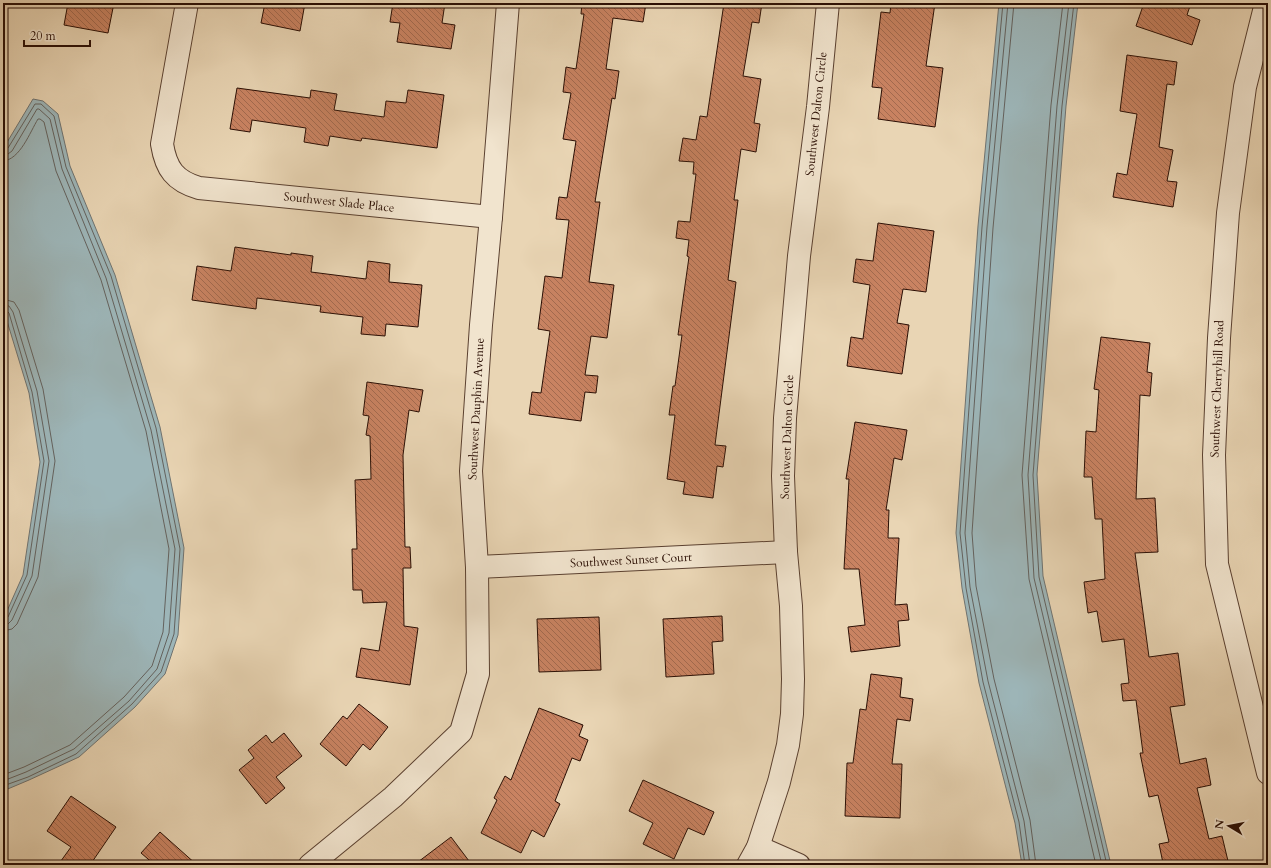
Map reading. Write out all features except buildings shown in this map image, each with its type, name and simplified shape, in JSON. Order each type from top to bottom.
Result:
[{"type":"street","name":"Southwest Slade Place","points":[[187,3],[162,144],[168,166],[175,176],[186,184],[199,188],[491,217]]},
{"type":"street","name":"Southwest Dauphin Avenue","points":[[310,865],[393,797],[460,732],[478,674],[477,567],[471,471],[481,325],[508,3]]},
{"type":"street","name":"Southwest Dalton Circle","points":[[753,856],[779,782],[788,745],[792,714],[793,679],[791,606],[786,552],[783,476],[785,418],[799,256],[818,107],[828,3]]},
{"type":"street","name":"Southwest Cherryhill Road","points":[[1266,3],[1245,87],[1228,213],[1218,338],[1214,456],[1217,564],[1268,773]]},
{"type":"street","name":"Southwest Sunset Court","points":[[477,567],[786,552]]},
{"type":"street","points":[[753,856],[799,865]]},
{"type":"water","points":[[999,3],[1078,3],[1066,106],[1037,474],[1043,576],[1111,865],[1022,865],[1015,823],[979,683],[962,588],[956,533],[978,226]]},
{"type":"water","points":[[33,99],[43,101],[58,114],[70,166],[115,275],[160,427],[184,548],[178,635],[165,674],[135,707],[79,757],[3,791],[3,620],[23,575],[40,462],[29,393],[3,308],[3,149]]}]
